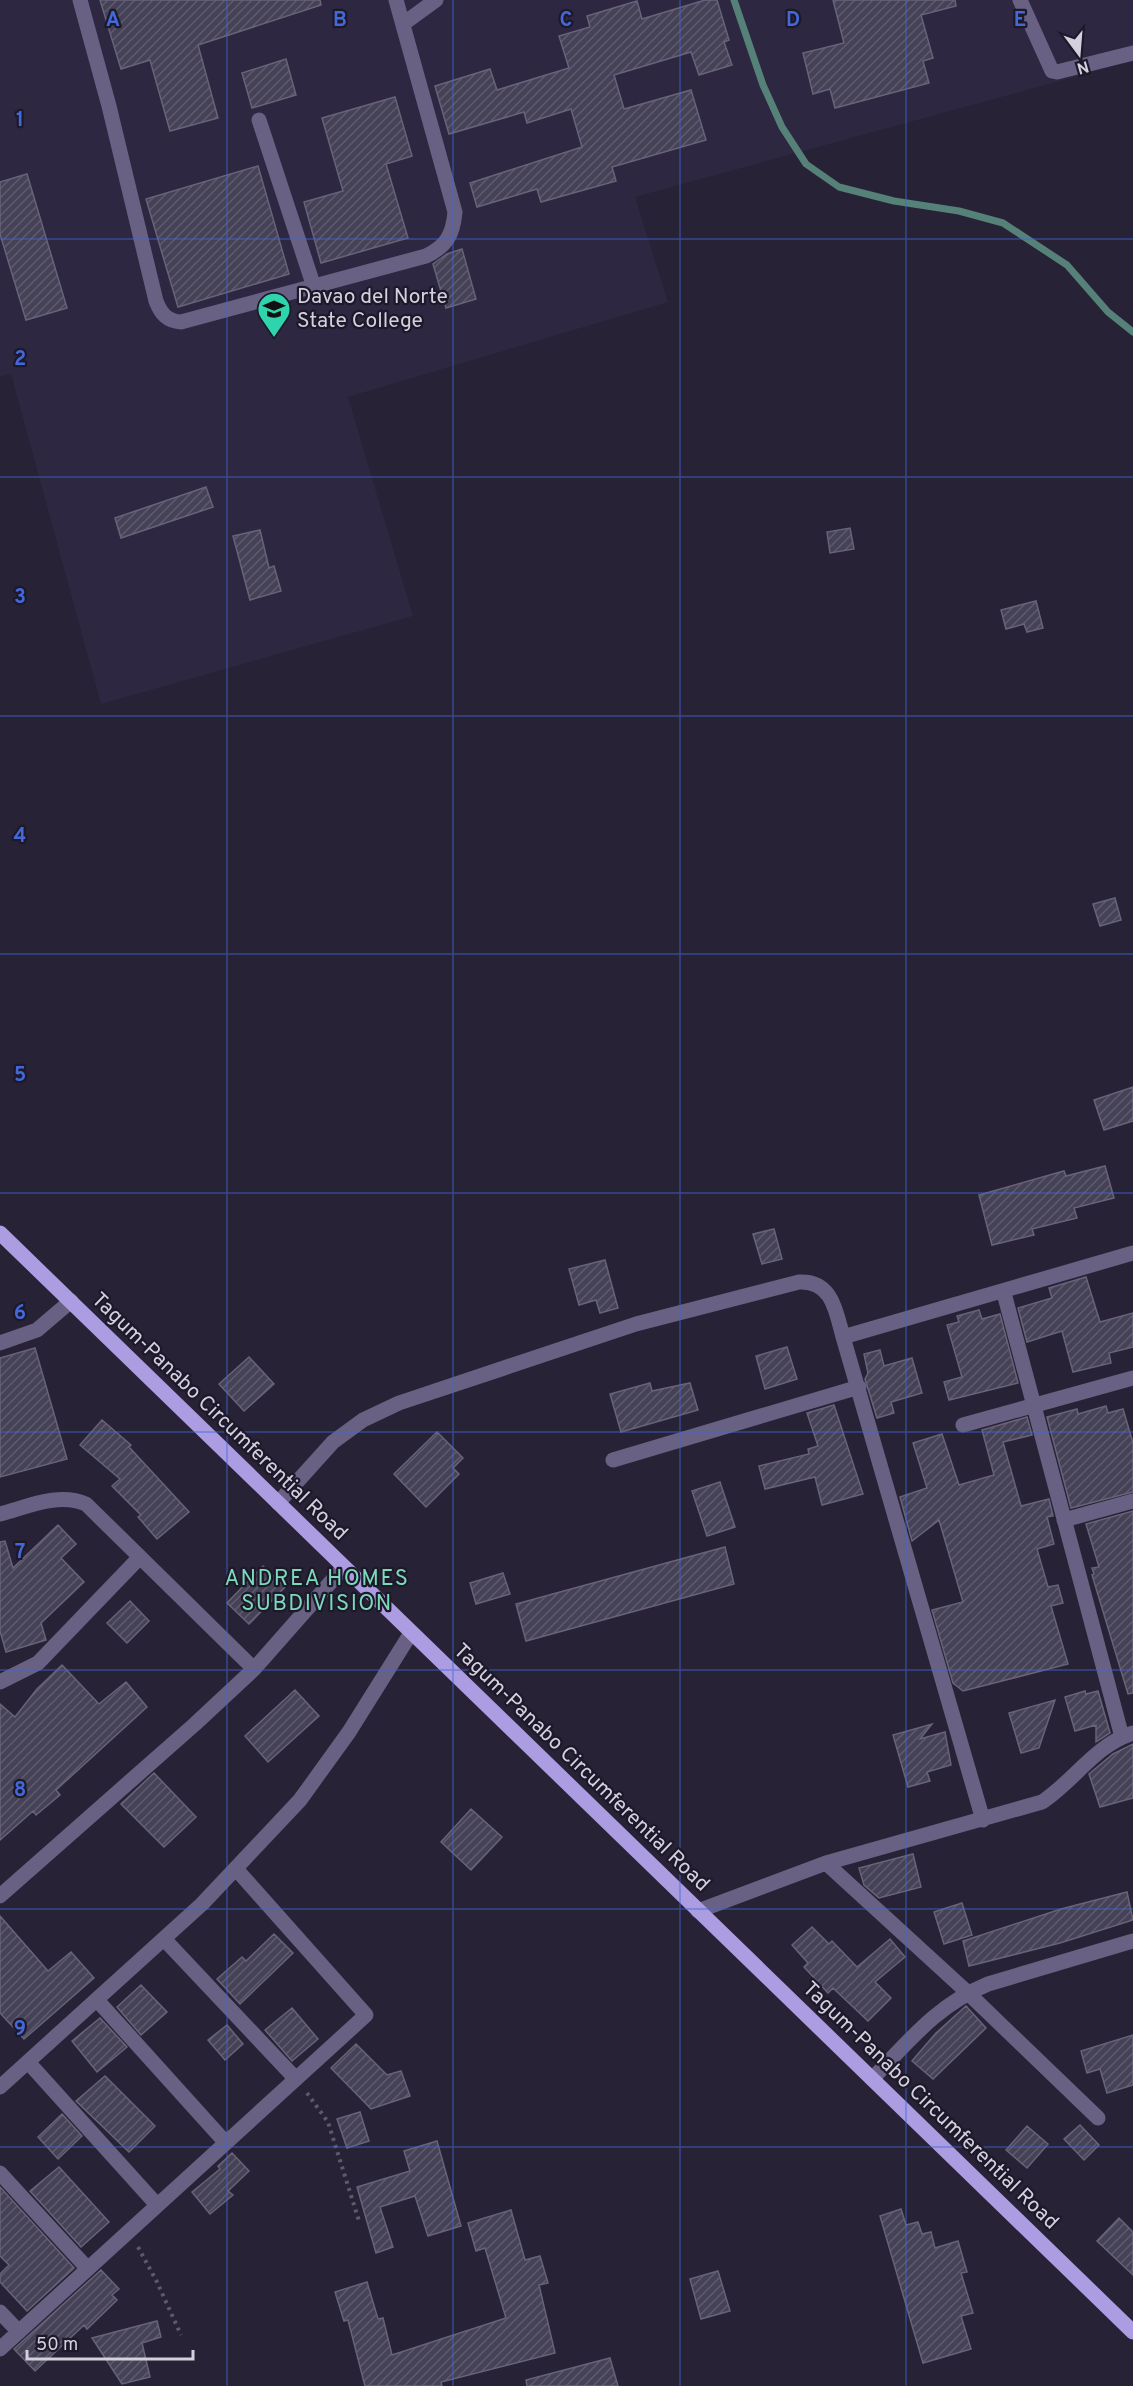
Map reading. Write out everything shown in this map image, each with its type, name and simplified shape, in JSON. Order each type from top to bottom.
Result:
[{"type":"main road","name":"Tagum-Panabo Circumferential Road","points":[[0,1233],[1133,2332]]},
{"type":"street","points":[[80,0],[160,312],[172,322],[181,322],[426,256],[440,249],[454,229],[455,212],[396,0]]},
{"type":"street","points":[[403,24],[436,0]]},
{"type":"street","points":[[1020,0],[1052,71],[1057,72],[1133,52]]},
{"type":"street","points":[[259,120],[314,287]]},
{"type":"street","points":[[843,1337],[1004,1293],[1133,1254]]},
{"type":"street","points":[[278,1503],[333,1442],[363,1420],[399,1403],[636,1324],[799,1282],[811,1281],[824,1287],[833,1300],[983,1820]]},
{"type":"street","points":[[698,1911],[826,1863],[1042,1802],[1057,1793],[1094,1754],[1127,1735],[1064,1520],[1004,1293]]},
{"type":"street","points":[[0,1343],[37,1330],[71,1302]]},
{"type":"street","points":[[963,1425],[1133,1378]]},
{"type":"street","points":[[614,1460],[859,1387]]},
{"type":"street","points":[[0,1515],[44,1503],[75,1499],[86,1504],[254,1669]]},
{"type":"street","points":[[1064,1520],[1133,1501]]},
{"type":"street","points":[[0,1682],[38,1663],[140,1557]]},
{"type":"street","points":[[0,1896],[254,1669],[344,1567]]},
{"type":"street","points":[[0,2087],[237,1870],[300,1800],[349,1732],[411,1633]]},
{"type":"street","points":[[826,1863],[967,1992],[1098,2118]]},
{"type":"street","points":[[0,2349],[366,2015],[237,1870]]},
{"type":"street","points":[[164,1939],[296,2079]]},
{"type":"street","points":[[872,2079],[944,2006],[967,1992],[988,1983],[1133,1941]]},
{"type":"street","points":[[97,2000],[226,2143]]},
{"type":"street","points":[[28,2062],[158,2205]]},
{"type":"street","points":[[0,2173],[88,2269]]},
{"type":"street","points":[[0,2312],[19,2332]]},
{"type":"path","points":[[296,2079],[327,2122],[359,2222]]},
{"type":"path","points":[[128,2232],[148,2264],[181,2335]]},
{"type":"shaded area","name":"Davao del Norte State College","points":[[0,0],[1133,0],[1133,61],[635,197],[668,302],[348,397],[413,616],[101,704],[11,374],[0,377]]},
{"type":"building","points":[[100,0],[320,0],[321,5],[198,45],[218,118],[170,131],[150,60],[121,69]]},
{"type":"building","points":[[705,0],[717,0],[729,40],[724,42],[732,65],[699,75],[691,52],[614,75],[624,109],[691,90],[706,140],[612,167],[616,181],[541,202],[537,189],[477,207],[470,183],[582,147],[571,109],[527,123],[524,112],[449,134],[435,86],[490,69],[497,90],[569,68],[559,36],[590,27],[587,16],[637,1],[642,19]]},
{"type":"building","points":[[833,0],[955,0],[956,6],[921,15],[933,58],[923,61],[929,83],[835,108],[830,89],[813,94],[803,53],[844,43]]},
{"type":"building","points":[[286,59],[296,95],[252,108],[242,73]]},
{"type":"building","points":[[395,97],[412,156],[386,164],[408,238],[321,263],[304,202],[343,191],[322,118]]},
{"type":"building","points":[[258,166],[289,274],[178,307],[146,199]]},
{"type":"building","points":[[27,174],[67,308],[26,320],[0,234],[0,182]]},
{"type":"building","points":[[462,249],[476,299],[446,308],[433,264],[447,254]]},
{"type":"building","points":[[206,487],[213,507],[121,538],[115,518]]},
{"type":"building","points":[[850,528],[854,549],[830,553],[827,532]]},
{"type":"building","points":[[260,530],[269,568],[274,566],[281,591],[250,600],[233,536]]},
{"type":"building","points":[[1036,601],[1043,628],[1027,632],[1024,624],[1006,629],[1001,610]]},
{"type":"building","points":[[1115,898],[1121,920],[1100,926],[1093,904]]},
{"type":"building","points":[[1133,1087],[1133,1121],[1104,1130],[1094,1100]]},
{"type":"building","points":[[1105,1166],[1114,1198],[1074,1208],[1077,1218],[1032,1229],[1034,1235],[992,1245],[979,1195],[1064,1171],[1066,1176]]},
{"type":"building","points":[[774,1229],[782,1259],[762,1264],[753,1234]]},
{"type":"building","points":[[605,1260],[618,1308],[600,1313],[596,1300],[579,1305],[569,1269]]},
{"type":"building","points":[[1086,1277],[1100,1322],[1133,1313],[1133,1347],[1109,1353],[1111,1363],[1073,1372],[1062,1331],[1027,1342],[1018,1308],[1052,1298],[1049,1288]]},
{"type":"building","points":[[979,1310],[982,1319],[1000,1314],[1018,1383],[949,1400],[944,1382],[962,1377],[947,1325],[959,1322],[957,1316]]},
{"type":"building","points":[[787,1347],[797,1379],[765,1389],[756,1356]]},
{"type":"building","points":[[35,1348],[67,1459],[0,1477],[0,1358]]},
{"type":"building","points":[[880,1350],[884,1366],[912,1358],[922,1393],[891,1402],[894,1413],[877,1418],[865,1379],[868,1373],[864,1354]]},
{"type":"building","points":[[249,1357],[274,1384],[244,1411],[219,1384]]},
{"type":"building","points":[[650,1383],[652,1391],[690,1383],[698,1410],[621,1432],[610,1394]]},
{"type":"building","points":[[834,1405],[863,1494],[822,1505],[815,1477],[765,1489],[759,1466],[809,1454],[808,1449],[818,1446],[807,1413]]},
{"type":"building","points":[[1106,1406],[1108,1413],[1123,1409],[1133,1443],[1133,1492],[1071,1508],[1047,1417],[1077,1409],[1078,1414]]},
{"type":"building","points":[[1027,1417],[1032,1435],[1003,1442],[1021,1506],[1049,1499],[1053,1516],[1047,1517],[1054,1544],[1037,1549],[1048,1587],[1058,1585],[1063,1603],[1051,1606],[1068,1664],[963,1691],[953,1683],[932,1610],[963,1602],[939,1520],[912,1541],[900,1497],[927,1488],[913,1443],[942,1434],[959,1485],[994,1475],[982,1430]]},
{"type":"building","points":[[102,1420],[131,1445],[129,1447],[189,1512],[157,1539],[138,1517],[141,1515],[112,1486],[120,1479],[80,1445]]},
{"type":"building","points":[[437,1432],[463,1458],[453,1468],[459,1474],[426,1507],[394,1474]]},
{"type":"building","points":[[720,1482],[735,1527],[707,1536],[692,1491]]},
{"type":"building","points":[[1133,1511],[1133,1693],[1128,1694],[1092,1575],[1094,1574],[1092,1568],[1099,1567],[1086,1524]]},
{"type":"building","points":[[58,1525],[76,1544],[61,1558],[84,1582],[41,1623],[46,1640],[6,1652],[0,1631],[0,1542],[5,1541],[13,1568]]},
{"type":"building","points":[[725,1547],[734,1584],[526,1641],[516,1604]]},
{"type":"building","points":[[263,1566],[285,1587],[249,1624],[227,1603]]},
{"type":"building","points":[[503,1573],[510,1594],[476,1604],[470,1583]]},
{"type":"building","points":[[130,1601],[149,1621],[127,1643],[107,1623]]},
{"type":"building","points":[[62,1665],[99,1704],[126,1682],[147,1707],[56,1790],[60,1795],[36,1815],[33,1811],[0,1840],[0,1704],[15,1717],[37,1689]]},
{"type":"building","points":[[295,1690],[319,1716],[268,1762],[245,1736]]},
{"type":"building","points":[[1085,1691],[1086,1694],[1098,1691],[1110,1733],[1096,1742],[1096,1725],[1075,1731],[1065,1697]]},
{"type":"building","points":[[1055,1700],[1039,1748],[1021,1753],[1009,1713]]},
{"type":"building","points":[[932,1724],[920,1739],[945,1732],[951,1765],[927,1772],[930,1781],[908,1787],[893,1735]]},
{"type":"building","points":[[1133,1744],[1133,1798],[1100,1807],[1089,1774],[1113,1754]]},
{"type":"building","points":[[154,1773],[196,1817],[164,1847],[121,1804]]},
{"type":"building","points":[[471,1809],[502,1837],[471,1870],[441,1842]]},
{"type":"building","points":[[913,1854],[921,1887],[879,1898],[864,1885],[859,1868]]},
{"type":"building","points":[[1127,1892],[1133,1920],[1060,1943],[969,1966],[963,1941],[1061,1909]]},
{"type":"building","points":[[962,1903],[972,1935],[944,1944],[934,1912]]},
{"type":"building","points":[[0,1916],[48,1971],[71,1952],[94,1978],[24,2039],[0,2013]]},
{"type":"building","points":[[812,1927],[829,1944],[832,1941],[857,1967],[890,1939],[905,1957],[875,1982],[891,1998],[868,2021],[833,1988],[828,1993],[804,1967],[808,1963],[792,1945]]},
{"type":"building","points":[[274,1934],[293,1953],[240,2004],[217,1979],[242,1957],[246,1961]]},
{"type":"building","points":[[141,1985],[167,2012],[141,2035],[117,2007]]},
{"type":"building","points":[[966,2006],[986,2028],[933,2079],[912,2061],[936,2033]]},
{"type":"building","points":[[292,2008],[318,2039],[292,2061],[265,2030]]},
{"type":"building","points":[[100,2018],[127,2047],[97,2072],[72,2041]]},
{"type":"building","points":[[227,2025],[243,2044],[225,2060],[208,2040]]},
{"type":"building","points":[[1133,2035],[1133,2085],[1107,2093],[1100,2069],[1087,2073],[1081,2051]]},
{"type":"building","points":[[356,2044],[387,2075],[401,2071],[410,2096],[371,2109],[331,2068]]},
{"type":"building","points":[[105,2076],[155,2126],[129,2152],[76,2101]]},
{"type":"building","points":[[360,2112],[369,2141],[347,2148],[337,2119]]},
{"type":"building","points":[[62,2114],[82,2136],[58,2159],[38,2137]]},
{"type":"building","points":[[1080,2125],[1099,2145],[1084,2160],[1064,2139]]},
{"type":"building","points":[[1027,2126],[1048,2144],[1027,2168],[1006,2150]]},
{"type":"building","points":[[437,2141],[461,2226],[428,2236],[415,2196],[380,2207],[393,2247],[376,2253],[357,2187],[410,2171],[404,2151]]},
{"type":"building","points":[[232,2153],[249,2171],[228,2191],[233,2195],[210,2214],[192,2192],[220,2169],[218,2166]]},
{"type":"building","points":[[59,2167],[109,2222],[81,2247],[30,2191]]},
{"type":"building","points":[[0,2187],[74,2268],[27,2311],[0,2282],[0,2274],[9,2265],[0,2256]]},
{"type":"building","points":[[901,2209],[906,2225],[918,2222],[922,2234],[931,2232],[935,2248],[958,2241],[967,2272],[961,2273],[973,2313],[961,2316],[971,2349],[923,2363],[880,2216]]},
{"type":"building","points":[[511,2210],[525,2260],[540,2256],[548,2283],[539,2285],[555,2353],[441,2382],[442,2386],[365,2386],[348,2320],[344,2321],[335,2292],[367,2282],[378,2319],[383,2318],[392,2355],[506,2318],[485,2248],[476,2251],[468,2223]]},
{"type":"building","points":[[1119,2218],[1133,2232],[1133,2275],[1097,2241]]},
{"type":"building","points":[[101,2270],[119,2289],[112,2295],[117,2300],[87,2329],[84,2325],[35,2371],[14,2349]]},
{"type":"building","points":[[718,2271],[730,2311],[701,2319],[690,2279]]},
{"type":"building","points":[[157,2321],[161,2337],[142,2343],[150,2377],[122,2384],[92,2338]]},
{"type":"building","points":[[610,2358],[618,2386],[527,2386],[526,2380]]},
{"type":"waterway","points":[[734,0],[763,85],[782,127],[806,164],[839,187],[894,201],[959,211],[1003,223],[1067,265],[1108,312],[1133,332]]},
{"type":"place","name":"Davao del Norte State College","points":[[274,338]]},
{"type":"district","name":"ANDREA HOMES SUBDIVISION","points":[[317,1592]]}]
